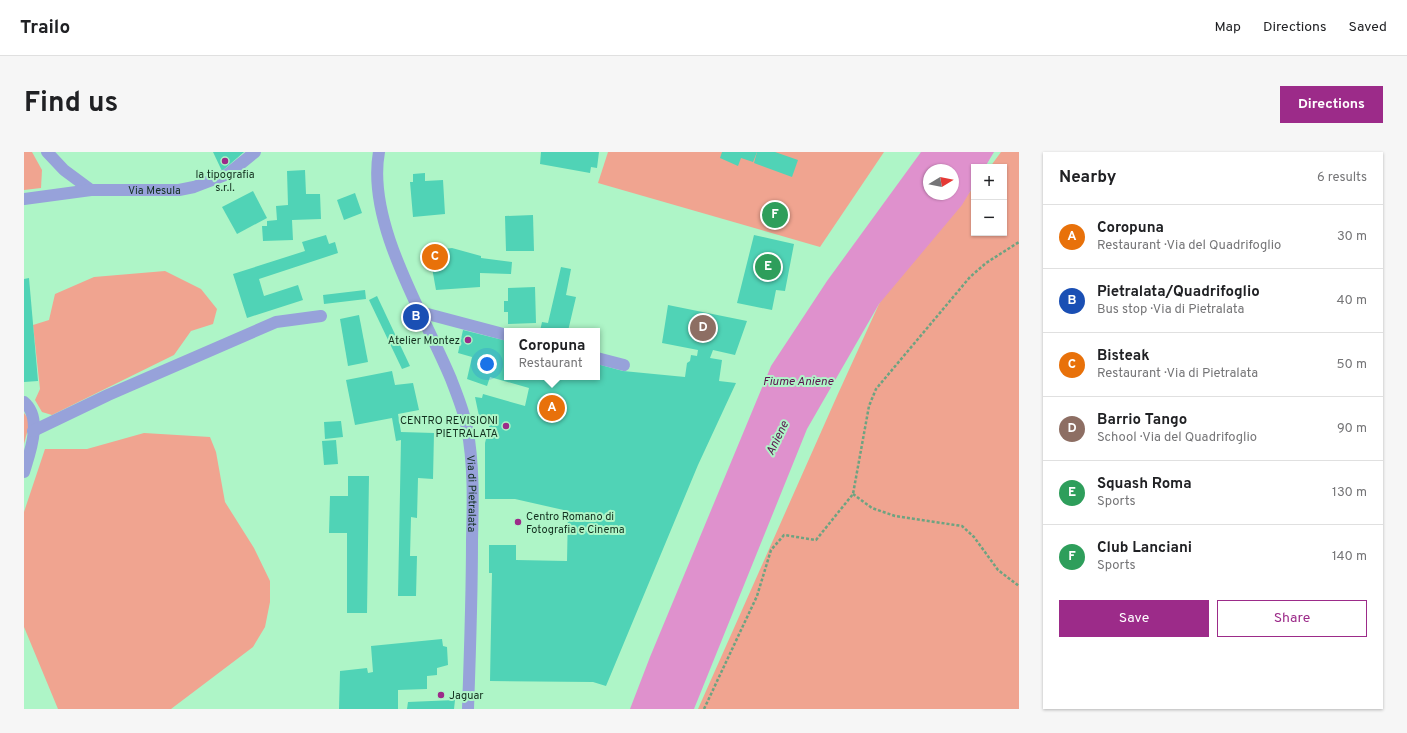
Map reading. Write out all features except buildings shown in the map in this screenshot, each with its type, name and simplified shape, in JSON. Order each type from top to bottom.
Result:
[{"type":"street","points":[[47,152],[64,170],[91,190]]},
{"type":"street","name":"Via Mesula","points":[[24,199],[91,190],[179,190],[194,187],[228,174],[255,152]]},
{"type":"street","name":"Via di Pietralata","points":[[379,152],[377,185],[383,218],[395,254],[464,412],[467,428],[473,507],[468,709]]},
{"type":"street","points":[[420,312],[504,334]]},
{"type":"street","points":[[33,431],[108,395],[276,322],[321,316]]},
{"type":"street","points":[[600,359],[624,365]]},
{"type":"street","points":[[24,402],[29,406],[33,414],[33,431],[24,472]]},
{"type":"path","points":[[704,709],[757,596],[771,550],[784,535],[816,540],[853,494],[869,406],[876,389],[970,277],[986,263],[1019,242]]},
{"type":"path","points":[[853,494],[872,508],[895,516],[962,526],[974,537],[998,570],[1019,586]]},
{"type":"shaded area","points":[[24,152],[32,152],[42,170],[41,188],[24,190]]},
{"type":"shaded area","points":[[608,152],[884,152],[820,247],[598,183]]},
{"type":"shaded area","points":[[1001,152],[1019,152],[1019,709],[698,709],[837,396],[879,304],[890,286],[971,191],[971,236],[1007,236],[1007,164],[992,164]]},
{"type":"shaded area","points":[[165,271],[201,289],[217,309],[213,324],[191,331],[174,355],[52,415],[42,412],[35,400],[40,389],[33,325],[49,320],[55,294],[94,277]]},
{"type":"shaded area","points":[[24,413],[30,421],[24,444]]},
{"type":"shaded area","points":[[144,433],[210,437],[216,452],[225,502],[254,548],[270,581],[270,602],[265,627],[253,647],[171,709],[58,709],[24,627],[24,512],[45,449],[87,449]]},
{"type":"water","name":"Fiume Aniene","points":[[921,152],[994,152],[987,164],[971,164],[971,190],[962,205],[879,304],[807,429],[694,709],[630,709],[650,657],[771,366],[827,281]]},
{"type":"place","name":"la tipografia s.r.l.","points":[[225,161]]},
{"type":"place","name":"Club Lanciani","points":[[775,215]]},
{"type":"place","name":"Bisteak","points":[[435,257]]},
{"type":"place","name":"Squash Roma","points":[[768,267]]},
{"type":"place","name":"Pietralata/Quadrifoglio","points":[[416,317]]},
{"type":"place","name":"Barrio Tango","points":[[703,328]]},
{"type":"place","name":"Atelier Montez","points":[[468,340]]},
{"type":"place","name":"Coropuna","points":[[552,408]]},
{"type":"place","name":"CENTRO REVISIONI PIETRALATA","points":[[506,426]]},
{"type":"place","name":"Centro Romano di Fotografia e Cinema","points":[[518,522]]},
{"type":"place","name":"Jaguar","points":[[441,695]]},
{"type":"water label","name":"Aniene","points":[[777,438]]}]
